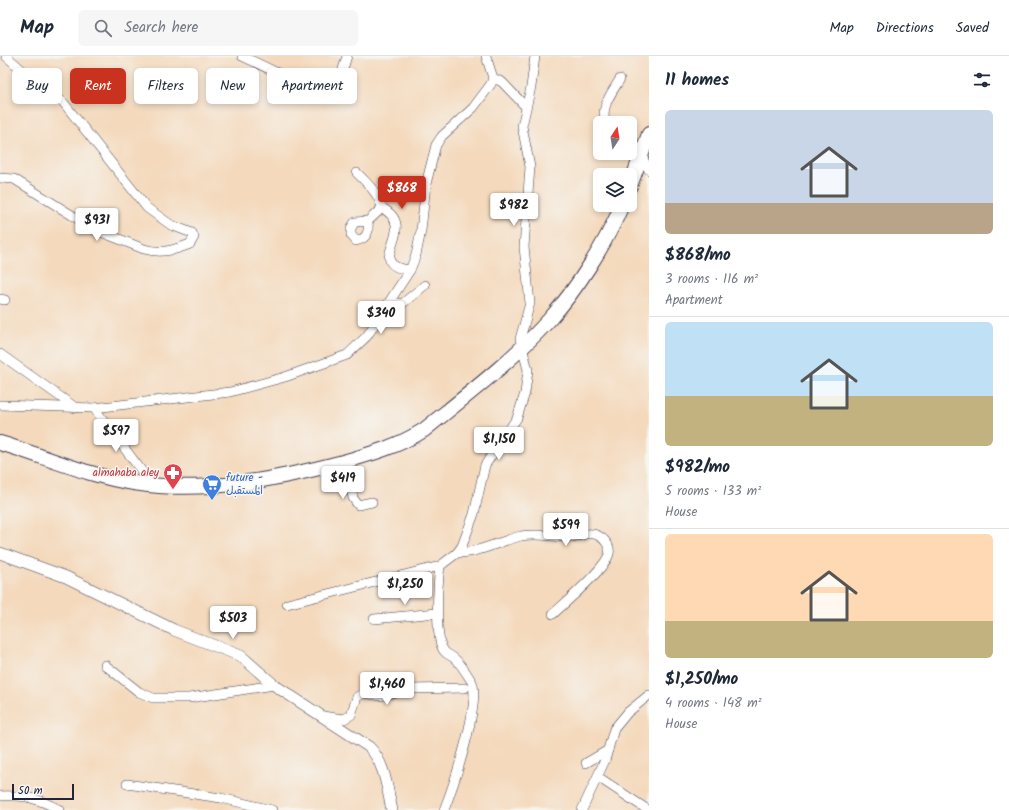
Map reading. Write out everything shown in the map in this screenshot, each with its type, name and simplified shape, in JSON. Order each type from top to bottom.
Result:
[{"type":"main road","points":[[640,160],[649,134]]},
{"type":"main road","points":[[0,443],[79,469],[132,483],[153,486],[197,487],[274,478],[346,461],[385,449],[408,440],[424,430],[522,348],[564,302],[607,236],[619,212]]},
{"type":"street","points":[[0,178],[14,179],[94,229],[144,250],[171,251],[190,244],[194,237],[192,233],[171,225],[147,208],[63,102],[38,84],[6,56]]},
{"type":"street","points":[[242,56],[328,97],[332,97],[340,79],[347,56]]},
{"type":"street","points":[[0,405],[94,408],[246,390],[347,355],[359,346],[410,270],[416,255],[421,231],[426,184],[436,145],[442,136],[473,108],[492,84],[493,78],[486,56]]},
{"type":"street","points":[[287,604],[440,566],[457,553],[469,528],[485,466],[512,426],[520,411],[525,393],[528,370],[520,339],[530,303],[524,252],[530,167],[522,126],[525,106],[531,87],[535,56]]},
{"type":"street","points":[[493,78],[502,82],[525,106]]},
{"type":"street","points":[[604,116],[607,102],[620,79]]},
{"type":"street","points":[[356,173],[371,187],[381,201],[382,208]]},
{"type":"street","points":[[382,208],[391,212],[397,224],[397,231],[389,255],[390,261],[399,269],[410,270]]},
{"type":"street","points":[[368,221],[382,208]]},
{"type":"street","points":[[390,301],[402,304],[425,285]]},
{"type":"street","points":[[0,354],[76,408]]},
{"type":"street","points":[[94,408],[153,486]]},
{"type":"street","points":[[346,461],[353,498],[358,505],[372,502]]},
{"type":"street","points":[[457,553],[468,553],[508,540],[534,534],[570,537],[584,534],[596,535],[604,540],[609,549],[609,554],[604,562],[594,576],[553,614]]},
{"type":"street","points":[[0,553],[66,577],[174,630],[241,656],[274,685],[368,747],[377,756],[383,772],[392,810]]},
{"type":"street","points":[[440,566],[437,586],[437,613],[441,645],[444,651],[457,660],[472,682],[473,695],[460,765],[444,810]]},
{"type":"street","points":[[374,619],[437,613]]},
{"type":"street","points":[[105,665],[139,692],[152,698],[189,698],[274,685]]},
{"type":"street","points":[[322,716],[344,719],[352,715],[357,697],[364,693],[381,696],[409,689],[464,688]]},
{"type":"street","points":[[582,810],[598,777],[618,723],[649,695]]},
{"type":"street","points":[[586,763],[608,750]]},
{"type":"street","points":[[598,777],[648,810]]},
{"type":"street","points":[[127,784],[220,798],[272,810]]},
{"type":"street","points":[[0,796],[17,795],[39,799],[60,810]]},
{"type":"place","name":"almahaba aley","points":[[173,490]]},
{"type":"place","name":"future - المستقبل","points":[[212,501]]}]
